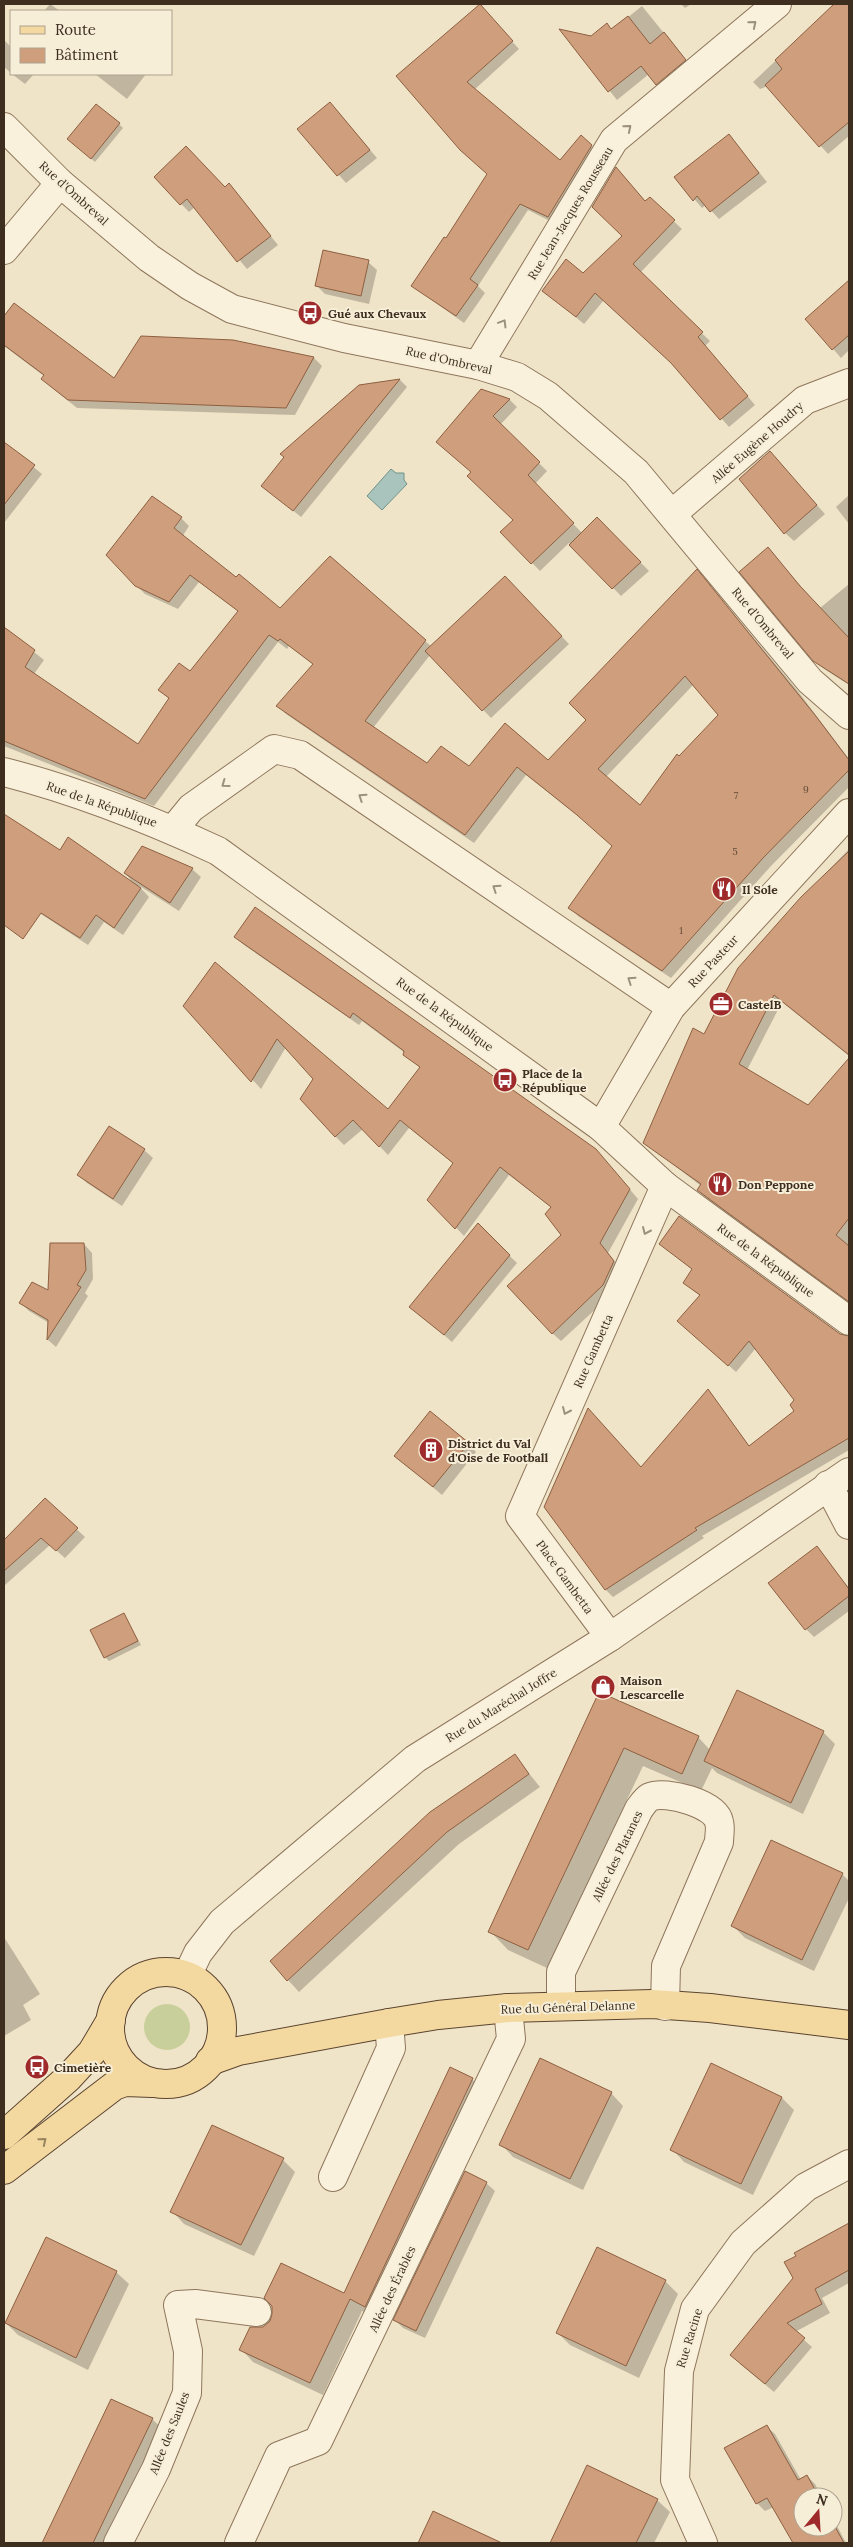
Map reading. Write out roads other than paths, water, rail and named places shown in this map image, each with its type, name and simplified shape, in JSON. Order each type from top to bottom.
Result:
[{"type":"main road","points":[[4,2170],[114,2086],[125,2082],[161,2084],[178,2082],[194,2076],[210,2061],[217,2052],[222,2034],[222,2016],[215,1999],[203,1985],[187,1976],[170,1971],[153,1973],[137,1979],[124,1990],[114,2006],[111,2020],[112,2042],[119,2059],[131,2071],[145,2080],[161,2084]]},
{"type":"main road","name":"Rue du Général Delanne","points":[[210,2061],[238,2051],[438,2015],[561,2005],[665,2006],[849,2025]]},
{"type":"main road","name":"Rue du Général Delanne","points":[[219,2011],[233,2025],[256,2039],[266,2042],[289,2043]]},
{"type":"main road","points":[[4,2135],[68,2078],[92,2052],[111,2020]]},
{"type":"street","name":"Rue Jean-Jacques Rousseau","points":[[478,365],[614,140],[777,4]]},
{"type":"street","name":"Rue d'Ombreval","points":[[4,127],[60,183],[149,258],[190,286],[232,309],[344,338],[478,365],[517,377],[548,396],[636,472],[810,681],[849,715]]},
{"type":"street","points":[[4,250],[60,183]]},
{"type":"street","name":"Allée Eugène Houdry","points":[[672,514],[805,400],[849,383]]},
{"type":"street","points":[[173,830],[191,808],[274,748],[300,755],[671,1007]]},
{"type":"street","name":"Rue de la République","points":[[4,772],[98,801],[173,830],[218,851],[601,1127],[665,1186],[849,1321]]},
{"type":"street","name":"Rue Pasteur","points":[[601,1127],[671,1007],[849,813]]},
{"type":"street","name":"Rue Gambetta","points":[[520,1516],[665,1186]]},
{"type":"street","points":[[839,1479],[849,1525]]},
{"type":"street","name":"Rue du Maréchal Joffre","points":[[187,1976],[198,1953],[222,1922],[415,1759],[610,1637],[839,1479]]},
{"type":"street","name":"Place Gambetta","points":[[520,1516],[610,1637]]},
{"type":"street","name":"Allée des Platanes","points":[[561,2005],[561,1972],[639,1809],[649,1798],[660,1795],[681,1798],[710,1809],[720,1821],[719,1842],[666,1966],[665,2006]]},
{"type":"street","name":"Allée des Érables","points":[[239,2543],[279,2456],[318,2441],[512,2039],[508,2008]]},
{"type":"street","points":[[333,2177],[390,2048],[389,2023]]},
{"type":"street","name":"Rue Racine","points":[[703,2543],[675,2480],[679,2371],[695,2309],[743,2243],[806,2187],[849,2164]]},
{"type":"street","name":"Allée des Saules","points":[[118,2543],[156,2469],[187,2393],[188,2351],[178,2305],[195,2304],[257,2312]]},
{"type":"water","points":[[391,469],[396,473],[404,473],[404,480],[407,484],[382,510],[367,496]]},
{"type":"place","name":"Gué aux Chevaux","points":[[310,313]]},
{"type":"place","name":"Il Sole","points":[[724,889]]},
{"type":"place","name":"CastelB","points":[[721,1004]]},
{"type":"place","name":"Place de la République","points":[[505,1080]]},
{"type":"place","name":"Don Peppone","points":[[720,1184]]},
{"type":"place","name":"District du Val d'Oise de Football","points":[[431,1450]]},
{"type":"place","name":"Maison Lescarcelle","points":[[603,1687]]},
{"type":"place","name":"Cimetière","points":[[37,2067]]}]
